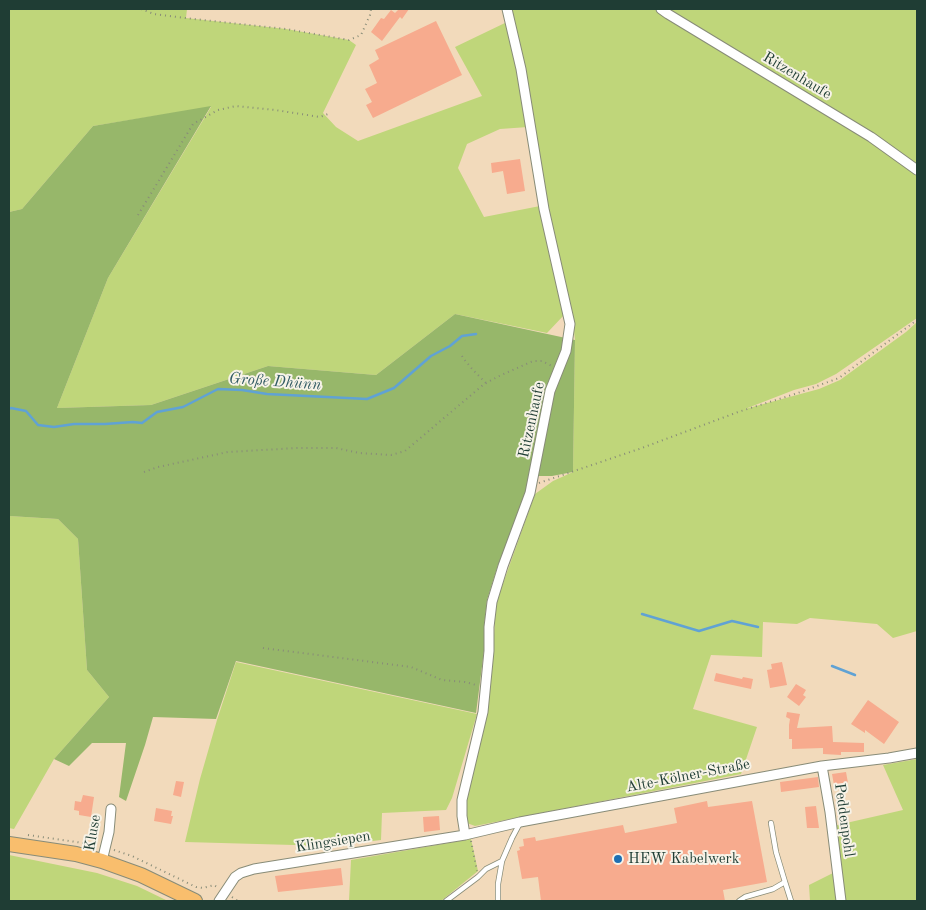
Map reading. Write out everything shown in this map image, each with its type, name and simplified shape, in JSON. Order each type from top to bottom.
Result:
[{"type":"main road","points":[[9,844],[76,854],[102,861],[141,875],[195,901]]},
{"type":"street","name":"Ritzenhaufe","points":[[467,834],[462,816],[462,800],[483,712],[492,602],[530,493],[550,391],[566,351],[570,324],[544,209],[521,69],[507,9]]},
{"type":"street","name":"Ritzenhaufe","points":[[661,9],[871,137],[917,170]]},
{"type":"street","name":"Alte-Kölner-Straße","points":[[467,834],[520,822],[822,766],[917,753]]},
{"type":"street","name":"Peddenpohl","points":[[822,766],[841,901]]},
{"type":"street","name":"Kluse","points":[[102,861],[109,832],[111,809]]},
{"type":"street","name":"Klingsiepen","points":[[219,901],[235,877],[241,872],[467,834]]},
{"type":"lane","points":[[498,901],[498,884],[502,861],[520,822]]},
{"type":"lane","points":[[771,823],[776,852],[791,901]]},
{"type":"lane","points":[[446,901],[486,869],[502,861]]},
{"type":"lane","points":[[739,901],[745,897],[773,889],[784,882]]},
{"type":"path","points":[[141,9],[154,14],[286,29],[348,40],[362,35],[371,9]]},
{"type":"path","points":[[138,215],[193,124],[218,110],[236,106],[320,117],[328,114]]},
{"type":"path","points":[[532,484],[542,483],[738,412],[839,378],[917,320]]},
{"type":"path","points":[[462,356],[486,383]]},
{"type":"path","points":[[144,472],[158,467],[228,452],[336,448],[359,453],[391,455],[405,451],[486,383],[497,377],[533,362],[542,361],[559,369]]},
{"type":"path","points":[[263,648],[411,666],[442,680],[466,682],[486,688]]},
{"type":"path","points":[[467,834],[478,877]]},
{"type":"green space","points":[[9,9],[187,9],[186,18],[286,29],[349,40],[356,45],[323,113],[336,127],[358,141],[482,96],[455,47],[507,22],[519,69],[528,127],[500,129],[467,144],[458,168],[484,217],[540,206],[564,315],[547,333],[455,314],[376,375],[268,366],[151,405],[57,408],[108,278],[211,107],[93,126],[22,209],[9,212]]},
{"type":"green space","points":[[510,9],[917,9],[917,318],[836,374],[816,384],[794,390],[745,409],[819,389],[840,380],[917,322],[917,631],[893,638],[877,624],[810,618],[797,624],[763,622],[762,657],[711,655],[693,709],[757,727],[741,774],[475,826],[467,823],[466,800],[493,652],[496,603],[535,494],[553,481],[573,472],[575,340],[573,322],[548,209]]},
{"type":"green space","points":[[211,106],[108,278],[57,408],[151,405],[268,366],[376,375],[455,314],[575,340],[573,472],[552,476],[531,476],[529,493],[498,565],[487,600],[484,651],[476,713],[236,661],[216,719],[153,717],[126,801],[119,797],[126,743],[92,743],[69,766],[54,759],[109,697],[87,670],[78,539],[58,519],[9,516],[9,212],[22,209],[93,126]]},
{"type":"green space","points":[[9,516],[58,519],[78,539],[87,670],[109,697],[54,759],[14,829],[9,828]]},
{"type":"green space","points":[[236,662],[477,714],[452,798],[446,810],[382,813],[381,840],[330,846],[185,842],[200,779]]},
{"type":"green space","points":[[917,759],[917,901],[843,901],[833,826],[903,810],[883,765]]},
{"type":"green space","points":[[471,839],[478,871],[441,901],[349,901],[351,860]]},
{"type":"green space","points":[[9,855],[97,873],[137,886],[168,901],[9,901]]},
{"type":"green space","points":[[833,873],[837,901],[810,901],[809,885]]},
{"type":"building","points":[[399,9],[409,9],[402,19],[400,17],[382,41],[371,32],[381,18],[384,19],[391,10],[395,13]]},
{"type":"building","points":[[436,21],[462,75],[373,118],[366,105],[372,102],[365,89],[377,83],[369,65],[379,59],[375,50]]},
{"type":"building","points":[[520,159],[525,191],[507,194],[503,171],[492,173],[491,163]]},
{"type":"building","points":[[782,662],[787,685],[770,688],[767,670],[772,669],[771,664]]},
{"type":"building","points":[[716,673],[742,679],[743,677],[753,679],[751,689],[714,681]]},
{"type":"building","points":[[796,684],[806,690],[803,695],[806,697],[799,706],[787,697]]},
{"type":"building","points":[[868,700],[899,722],[884,744],[865,730],[865,733],[851,724]]},
{"type":"building","points":[[787,712],[800,714],[797,728],[832,726],[833,742],[864,743],[864,752],[841,752],[841,755],[823,754],[823,748],[792,749],[792,739],[789,739],[790,719],[786,717]]},
{"type":"building","points":[[846,772],[848,783],[834,785],[832,774]]},
{"type":"building","points":[[818,777],[819,787],[781,792],[780,782]]},
{"type":"building","points":[[176,781],[184,782],[181,797],[173,795]]},
{"type":"building","points":[[83,795],[94,797],[91,817],[79,815],[79,811],[74,810],[75,801],[81,802]]},
{"type":"building","name":"HEW Kabelwerk","points":[[707,801],[708,807],[752,801],[767,882],[723,890],[725,901],[541,901],[538,877],[522,879],[517,851],[520,850],[519,847],[524,846],[523,839],[535,837],[536,841],[623,825],[625,833],[677,823],[674,808]]},
{"type":"building","points":[[816,806],[819,828],[807,828],[805,807]]},
{"type":"building","points":[[156,808],[172,811],[171,824],[154,821]]},
{"type":"building","points":[[439,816],[440,830],[424,832],[423,817]]},
{"type":"building","points":[[341,868],[343,885],[278,892],[275,876]]},
{"type":"waterway","name":"Große Dhünn","points":[[9,409],[26,411],[38,425],[54,427],[74,424],[142,423],[157,412],[183,407],[218,389],[267,394],[367,399],[394,388],[431,356],[450,346],[462,336],[476,334]]},
{"type":"waterway","points":[[642,614],[699,631],[732,621],[758,627]]},
{"type":"waterway","points":[[832,666],[855,675]]},
{"type":"place","name":"HEW Kabelwerk","points":[[618,859]]}]
